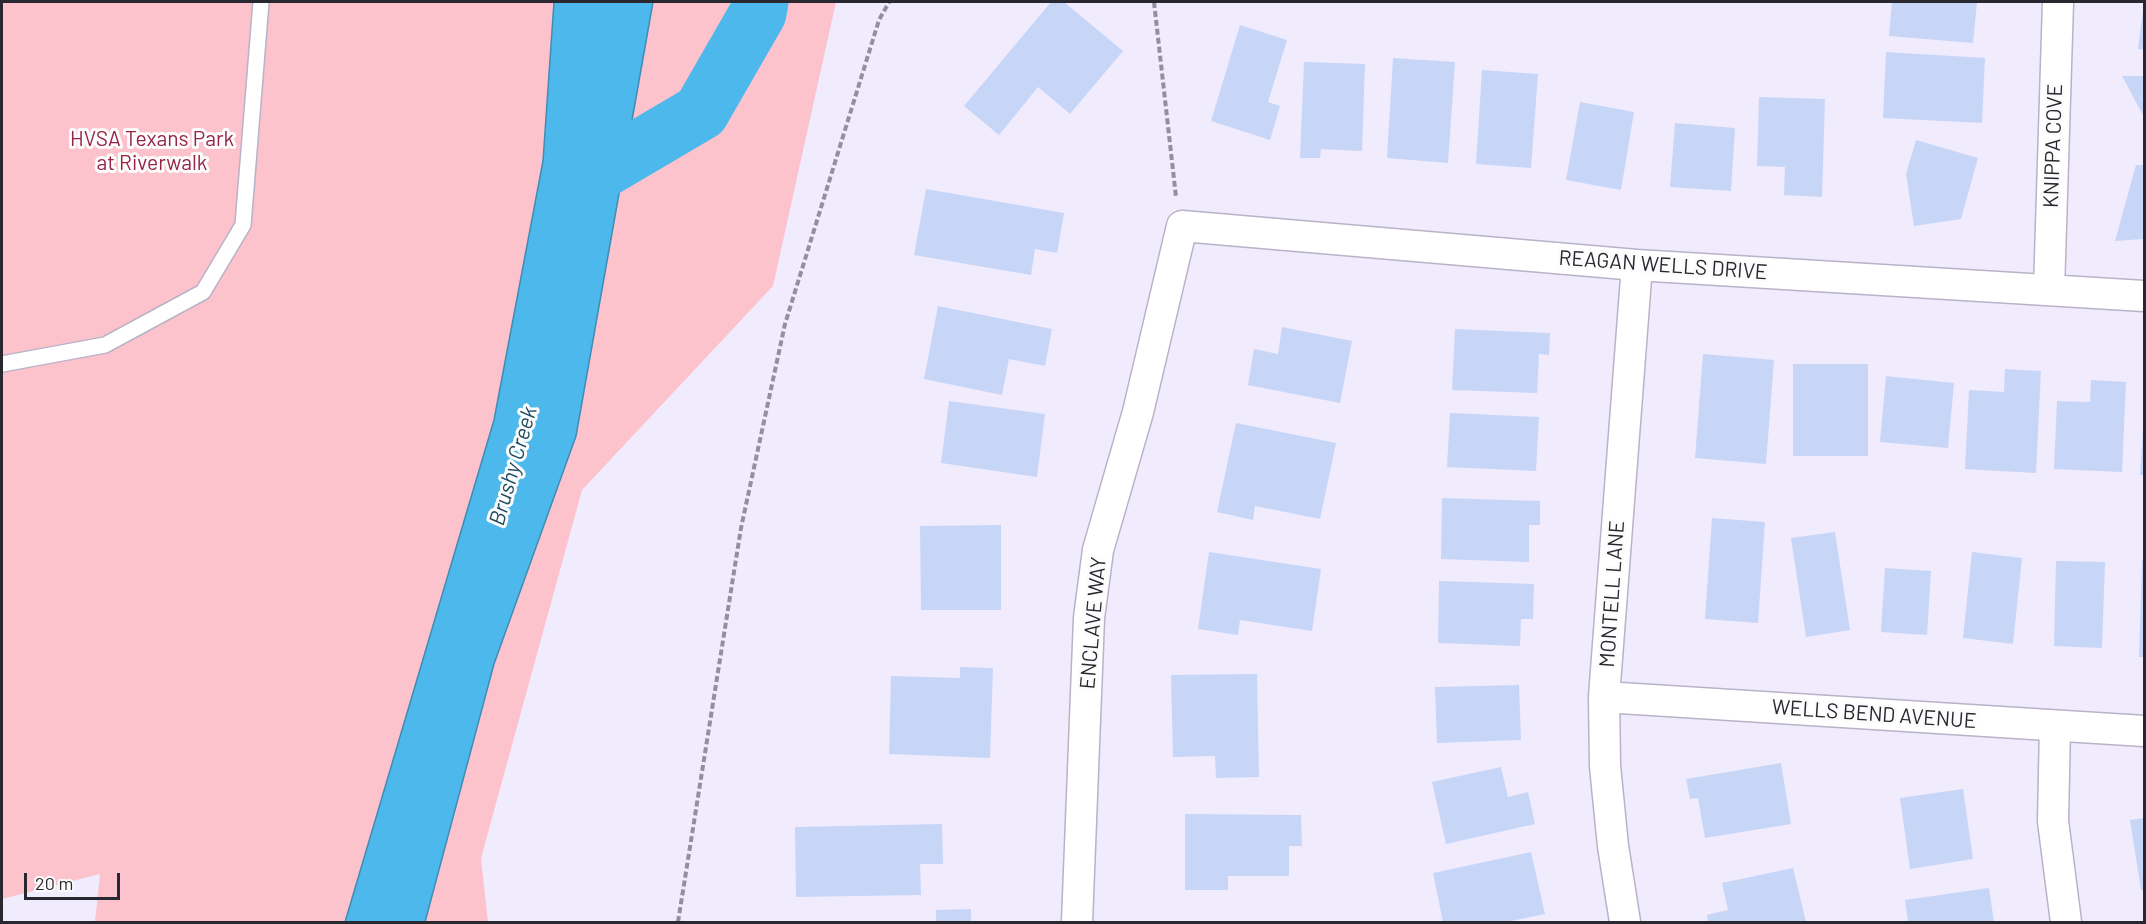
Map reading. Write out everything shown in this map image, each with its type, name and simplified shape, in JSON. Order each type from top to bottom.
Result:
[{"type":"street","name":"KNIPPA COVE","points":[[2049,290],[2058,2]]},
{"type":"street","name":"REAGAN WELLS DRIVE","points":[[1182,226],[1637,265],[2145,296]]},
{"type":"street","name":"ENCLAVE WAY","points":[[1077,922],[1089,618],[1098,550],[1138,412],[1182,226]]},
{"type":"street","name":"MONTELL LANE","points":[[1625,922],[1613,846],[1605,766],[1604,697],[1637,265]]},
{"type":"street","name":"WELLS BEND AVENUE","points":[[1604,697],[2145,731]]},
{"type":"street","points":[[2055,726],[2053,821],[2066,922]]},
{"type":"lane","points":[[2,364],[105,345],[203,292],[243,225],[261,2]]},
{"type":"path","points":[[678,922],[741,528],[784,324],[879,20],[889,2]]},
{"type":"path","points":[[1154,2],[1175,194],[1182,226]]},
{"type":"green space","name":"HVSA Texans Park at Riverwalk","points":[[2,2],[836,2],[773,286],[582,490],[481,858],[488,922],[95,922],[100,874],[2,899]]},
{"type":"water","name":"Brushy Creek","points":[[554,2],[653,2],[576,436],[494,664],[425,922],[345,922],[494,420],[543,161]]},
{"type":"building","points":[[1051,2],[1064,2],[1123,51],[1070,114],[1038,87],[999,135],[964,106]]},
{"type":"building","points":[[1892,2],[1977,2],[1973,43],[1889,36]]},
{"type":"building","points":[[2144,10],[2144,50],[2138,49]]},
{"type":"building","points":[[1240,25],[1287,40],[1268,102],[1280,106],[1270,140],[1211,121]]},
{"type":"building","points":[[1886,52],[1985,58],[1982,123],[1883,118]]},
{"type":"building","points":[[1393,58],[1455,62],[1448,163],[1387,158]]},
{"type":"building","points":[[1304,62],[1365,64],[1362,151],[1321,149],[1320,158],[1300,158]]},
{"type":"building","points":[[1482,70],[1538,74],[1531,168],[1476,164]]},
{"type":"building","points":[[2122,76],[2144,76],[2144,117]]},
{"type":"building","points":[[1759,97],[1825,99],[1822,197],[1784,195],[1785,167],[1757,166]]},
{"type":"building","points":[[1580,102],[1634,112],[1621,190],[1566,180]]},
{"type":"building","points":[[1675,123],[1735,128],[1731,191],[1670,187]]},
{"type":"building","points":[[1916,140],[1978,158],[1961,219],[1914,226],[1906,174]]},
{"type":"building","points":[[2136,165],[2144,165],[2144,239],[2115,241]]},
{"type":"building","points":[[926,189],[1064,213],[1057,253],[1035,249],[1031,275],[914,255]]},
{"type":"building","points":[[938,306],[1052,329],[1045,366],[1009,359],[1002,395],[924,379]]},
{"type":"building","points":[[1282,327],[1352,341],[1340,403],[1248,385],[1254,349],[1278,354]]},
{"type":"building","points":[[1455,329],[1550,333],[1549,355],[1539,354],[1537,393],[1452,390]]},
{"type":"building","points":[[1703,354],[1774,360],[1766,464],[1695,458]]},
{"type":"building","points":[[1793,364],[1868,364],[1868,456],[1793,456]]},
{"type":"building","points":[[2005,369],[2041,371],[2036,473],[1965,469],[1969,390],[2004,392]]},
{"type":"building","points":[[1886,376],[1954,383],[1948,448],[1880,442]]},
{"type":"building","points":[[2091,380],[2126,382],[2122,472],[2054,469],[2057,401],[2090,402]]},
{"type":"building","points":[[949,401],[1045,414],[1037,477],[941,463]]},
{"type":"building","points":[[1450,413],[1539,417],[1536,471],[1447,467]]},
{"type":"building","points":[[1236,423],[1336,443],[1320,519],[1255,506],[1253,520],[1217,512]]},
{"type":"building","points":[[2143,428],[2144,475],[2140,475]]},
{"type":"building","points":[[1442,498],[1540,501],[1540,525],[1529,525],[1529,562],[1441,559]]},
{"type":"building","points":[[1712,518],[1765,522],[1758,623],[1705,619]]},
{"type":"building","points":[[1001,525],[1001,610],[921,610],[920,526]]},
{"type":"building","points":[[1835,532],[1850,630],[1806,637],[1791,538]]},
{"type":"building","points":[[1209,552],[1321,569],[1312,631],[1240,620],[1238,635],[1198,629]]},
{"type":"building","points":[[1972,552],[2022,558],[2013,644],[1963,638]]},
{"type":"building","points":[[2142,560],[2144,560],[2144,657],[2139,657]]},
{"type":"building","points":[[2056,561],[2105,562],[2102,648],[2054,646]]},
{"type":"building","points":[[1885,568],[1931,571],[1927,635],[1881,632]]},
{"type":"building","points":[[1439,581],[1534,584],[1533,619],[1521,619],[1520,646],[1438,643]]},
{"type":"building","points":[[960,667],[993,668],[990,758],[889,754],[891,676],[960,678]]},
{"type":"building","points":[[1257,674],[1259,777],[1216,778],[1215,756],[1173,757],[1171,675]]},
{"type":"building","points":[[1519,685],[1521,740],[1437,743],[1435,687]]},
{"type":"building","points":[[1781,763],[1791,824],[1705,838],[1698,798],[1690,799],[1686,779]]},
{"type":"building","points":[[1501,767],[1508,797],[1528,792],[1535,824],[1446,844],[1432,782]]},
{"type":"building","points":[[1963,789],[1973,859],[1910,869],[1900,798]]},
{"type":"building","points":[[1185,814],[1301,815],[1302,846],[1289,846],[1289,876],[1228,876],[1228,890],[1185,890]]},
{"type":"building","points":[[2144,818],[2144,890],[2141,890],[2130,820]]},
{"type":"building","points":[[942,824],[943,864],[920,864],[921,895],[796,897],[795,827]]},
{"type":"building","points":[[1531,852],[1545,914],[1506,922],[1443,922],[1433,873]]},
{"type":"building","points":[[1793,868],[1806,922],[1708,922],[1707,915],[1728,910],[1722,883]]},
{"type":"building","points":[[1989,888],[1994,922],[1908,922],[1905,900]]},
{"type":"building","points":[[971,909],[971,922],[936,922],[936,910]]},
{"type":"waterway","points":[[577,185],[701,112],[758,13],[760,2]]}]
